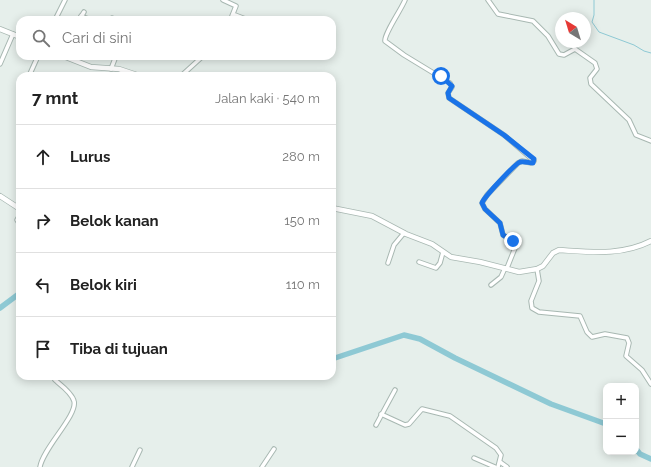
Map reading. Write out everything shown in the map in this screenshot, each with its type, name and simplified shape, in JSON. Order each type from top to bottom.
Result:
[{"type":"street","points":[[57,16],[65,0]]},
{"type":"street","points":[[223,0],[236,6],[232,16],[239,16]]},
{"type":"street","points":[[405,0],[385,37],[385,41],[404,55],[450,83],[452,86],[448,93],[449,98],[504,135],[534,161],[531,163],[522,161],[514,166],[487,195],[482,203],[485,209],[500,223],[503,235],[515,243],[515,248],[501,277],[491,285]]},
{"type":"street","points":[[488,0],[498,14],[533,21],[548,36],[559,54],[564,55],[575,49],[595,63],[597,69],[590,78],[590,82],[629,120],[636,135],[651,141]]},
{"type":"street","points":[[0,29],[16,35]]},
{"type":"street","points":[[0,64],[13,34]]},
{"type":"street","points":[[31,72],[36,60]]},
{"type":"street","points":[[73,60],[91,67],[123,72]]},
{"type":"street","points":[[111,69],[114,60]]},
{"type":"street","points":[[185,72],[198,60]]},
{"type":"street","points":[[0,196],[16,206]]},
{"type":"street","points":[[336,209],[372,216],[404,233],[429,242],[451,257],[519,272],[537,270],[553,253],[560,250],[605,252],[636,248],[651,241]]},
{"type":"street","points":[[388,263],[394,245],[404,233]]},
{"type":"street","points":[[418,262],[436,268],[440,263],[443,252]]},
{"type":"street","points":[[537,270],[539,281],[531,301],[534,309],[539,312],[580,316],[587,332],[592,337],[605,334],[627,338],[629,343],[626,356],[642,370],[651,384]]},
{"type":"street","points":[[40,467],[44,456],[70,417],[74,406],[74,401],[71,396],[55,380]]},
{"type":"street","points":[[376,425],[395,390]]},
{"type":"street","points":[[381,414],[405,425],[409,424],[422,408],[447,415],[494,446],[501,454],[500,462],[497,467],[474,458]]},
{"type":"street","points":[[262,467],[274,449]]},
{"type":"street","points":[[132,467],[140,450]]},
{"type":"street","points":[[500,462],[506,467]]},
{"type":"waterway","points":[[594,0],[594,15],[592,22],[599,32],[651,53]]},
{"type":"waterway","points":[[0,308],[16,296]]},
{"type":"waterway","points":[[336,358],[404,335],[420,339],[455,358],[551,404],[603,423]]},
{"type":"waterway","points":[[639,453],[651,459]]},
{"type":"route","points":[[441,76],[452,86],[448,93],[449,98],[466,111],[504,135],[534,159],[533,163],[522,161],[514,166],[487,195],[482,203],[485,209],[500,223],[503,235],[513,241]]}]
